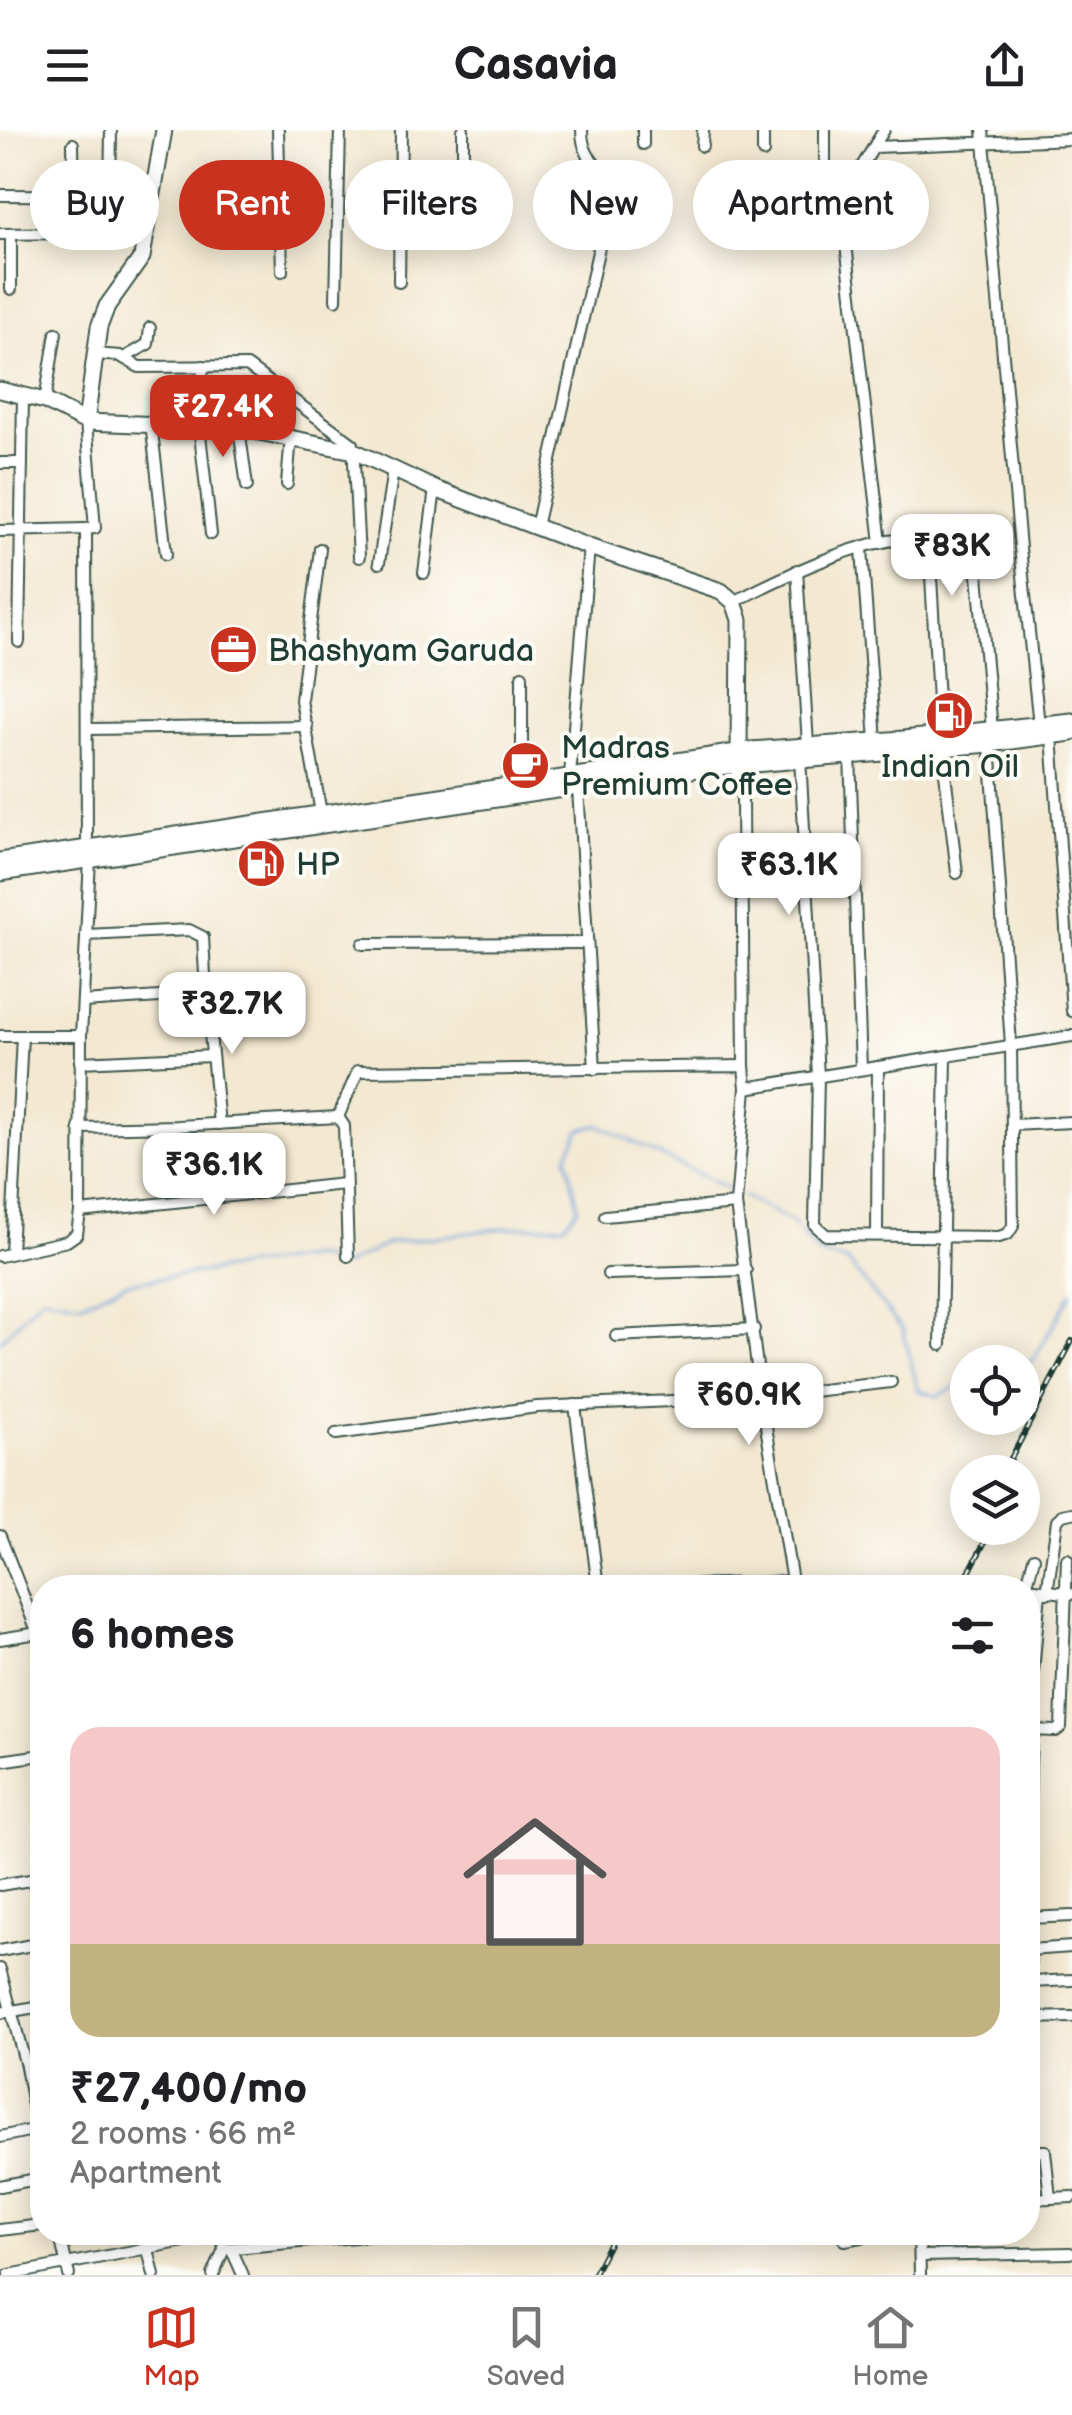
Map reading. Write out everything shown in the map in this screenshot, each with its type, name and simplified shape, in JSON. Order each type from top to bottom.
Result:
[{"type":"main road","points":[[159,160],[164,130]]},
{"type":"main road","points":[[86,422],[102,317],[144,250]]},
{"type":"main road","points":[[0,390],[45,402],[86,422],[239,428],[354,452],[436,490],[588,548],[721,592],[734,602],[740,620],[736,758]]},
{"type":"main road","points":[[1046,731],[1072,721]]},
{"type":"main road","points":[[804,751],[850,754],[1046,731],[1072,732]]},
{"type":"main road","points":[[0,862],[89,854],[876,740],[941,742]]},
{"type":"main road","points":[[0,872],[321,813],[522,783],[574,782]]},
{"type":"street","points":[[111,130],[111,160]]},
{"type":"street","points":[[278,130],[282,270]]},
{"type":"street","points":[[336,300],[340,130]]},
{"type":"street","points":[[399,282],[401,130]]},
{"type":"street","points":[[462,160],[463,130]]},
{"type":"street","points":[[536,527],[610,194],[606,177],[584,151],[582,130]]},
{"type":"street","points":[[643,130],[643,144]]},
{"type":"street","points":[[702,146],[703,130]]},
{"type":"street","points":[[762,130],[762,152]]},
{"type":"street","points":[[825,130],[825,160]]},
{"type":"street","points":[[881,543],[842,210],[844,196],[884,130]]},
{"type":"street","points":[[983,130],[1072,1011]]},
{"type":"street","points":[[875,147],[1072,139]]},
{"type":"street","points":[[73,144],[73,160]]},
{"type":"street","points":[[0,195],[30,195]]},
{"type":"street","points":[[6,234],[11,289]]},
{"type":"street","points":[[124,358],[148,344],[150,328]]},
{"type":"street","points":[[45,402],[56,333]]},
{"type":"street","points":[[96,354],[124,358],[139,367],[241,364],[252,368],[353,444],[359,557]]},
{"type":"street","points":[[203,366],[200,425],[211,534]]},
{"type":"street","points":[[179,386],[179,424]]},
{"type":"street","points":[[19,642],[24,396]]},
{"type":"street","points":[[0,530],[95,528],[86,422]]},
{"type":"street","points":[[151,422],[166,554]]},
{"type":"street","points":[[239,428],[247,486]]},
{"type":"street","points":[[287,484],[291,436]]},
{"type":"street","points":[[0,463],[22,464]]},
{"type":"street","points":[[379,563],[393,470]]},
{"type":"street","points":[[424,573],[436,490]]},
{"type":"street","points":[[22,1036],[6,1254],[71,1240],[78,1229],[80,1212],[80,1062],[89,854],[86,530]]},
{"type":"street","points":[[734,602],[796,570],[881,543],[912,539],[929,548],[941,742],[957,873]]},
{"type":"street","points":[[796,570],[818,1076],[815,1225],[826,1234],[999,1237],[1008,1234],[1013,1226],[1011,1045],[975,542]]},
{"type":"street","points":[[588,548],[574,782],[595,1069]]},
{"type":"street","points":[[320,549],[301,700],[321,813]]},
{"type":"street","points":[[862,549],[876,740]]},
{"type":"street","points":[[522,676],[522,783]]},
{"type":"street","points":[[89,730],[307,726]]},
{"type":"street","points":[[850,754],[861,1070]]},
{"type":"street","points":[[736,758],[742,795],[746,1088],[736,1201],[761,1397],[791,1575]]},
{"type":"street","points":[[86,935],[189,930],[202,937],[219,1124]]},
{"type":"street","points":[[363,944],[586,943]]},
{"type":"street","points":[[83,1002],[206,994]]},
{"type":"street","points":[[0,1036],[81,1036]]},
{"type":"street","points":[[746,1088],[1072,1036]]},
{"type":"street","points":[[80,1062],[212,1056]]},
{"type":"street","points":[[941,1344],[946,1056]]},
{"type":"street","points":[[338,1117],[358,1070],[744,1066]]},
{"type":"street","points":[[877,1235],[878,1067]]},
{"type":"street","points":[[79,1128],[338,1117]]},
{"type":"street","points":[[338,1117],[344,1126],[348,1256]]},
{"type":"street","points":[[1012,1125],[1072,1122]]},
{"type":"street","points":[[80,1212],[344,1184]]},
{"type":"street","points":[[605,1216],[736,1201]]},
{"type":"street","points":[[608,1274],[746,1270]]},
{"type":"street","points":[[616,1336],[754,1329]]},
{"type":"street","points":[[336,1434],[537,1406],[761,1397],[891,1382]]},
{"type":"street","points":[[575,1405],[596,1575]]},
{"type":"street","points":[[1030,1575],[1057,1521],[1062,1514],[1072,1513]]},
{"type":"street","points":[[0,1536],[30,1613]]},
{"type":"street","points":[[1028,1575],[1034,1558]]},
{"type":"street","points":[[1040,1730],[1061,1727],[1069,1594],[1067,1558]]},
{"type":"street","points":[[1040,1590],[1069,1594]]},
{"type":"street","points":[[0,1639],[30,1639]]},
{"type":"street","points":[[0,1760],[30,1756]]},
{"type":"street","points":[[0,1885],[30,1880]]},
{"type":"street","points":[[1040,1917],[1072,1916]]},
{"type":"street","points":[[0,1951],[30,1946]]},
{"type":"street","points":[[1040,1949],[1072,1948]]},
{"type":"street","points":[[0,1968],[6,2012],[30,2087]]},
{"type":"street","points":[[1040,1982],[1072,1980]]},
{"type":"street","points":[[1040,2018],[1072,2017]]},
{"type":"street","points":[[26,2066],[30,2065]]},
{"type":"street","points":[[0,2137],[30,2131]]},
{"type":"street","points":[[1040,2151],[1045,2151],[1050,2198]]},
{"type":"street","points":[[0,2186],[30,2180]]},
{"type":"street","points":[[1040,2198],[1072,2197]]},
{"type":"street","points":[[0,2230],[30,2226]]},
{"type":"street","points":[[63,2245],[68,2270]]},
{"type":"street","points":[[147,2245],[154,2275]]},
{"type":"street","points":[[9,2275],[68,2270],[169,2245]]},
{"type":"street","points":[[226,2245],[243,2275]]},
{"type":"street","points":[[227,2249],[270,2245]]},
{"type":"street","points":[[920,2245],[920,2275]]},
{"type":"street","points":[[214,2275],[227,2249]]},
{"type":"street","points":[[920,2256],[1070,2253]]},
{"type":"waterway","points":[[0,1341],[43,1296],[81,1303],[126,1283],[315,1257],[343,1266],[389,1243],[564,1225],[578,1208],[567,1156],[580,1130],[599,1125],[731,1190]]},
{"type":"waterway","points":[[743,1196],[792,1222],[818,1253],[848,1262],[903,1330],[918,1390],[937,1396],[950,1390]]},
{"type":"waterway","points":[[1040,1349],[1072,1292]]},
{"type":"railway","points":[[1013,1455],[1072,1341]]},
{"type":"railway","points":[[968,1575],[983,1545]]},
{"type":"railway","points":[[593,2275],[608,2245]]},
{"type":"place","name":"Bhashyam Garuda","points":[[233,650]]},
{"type":"place","name":"Indian Oil","points":[[950,716]]},
{"type":"place","name":"Madras Premium Coffee","points":[[526,765]]},
{"type":"place","name":"HP","points":[[261,864]]}]
